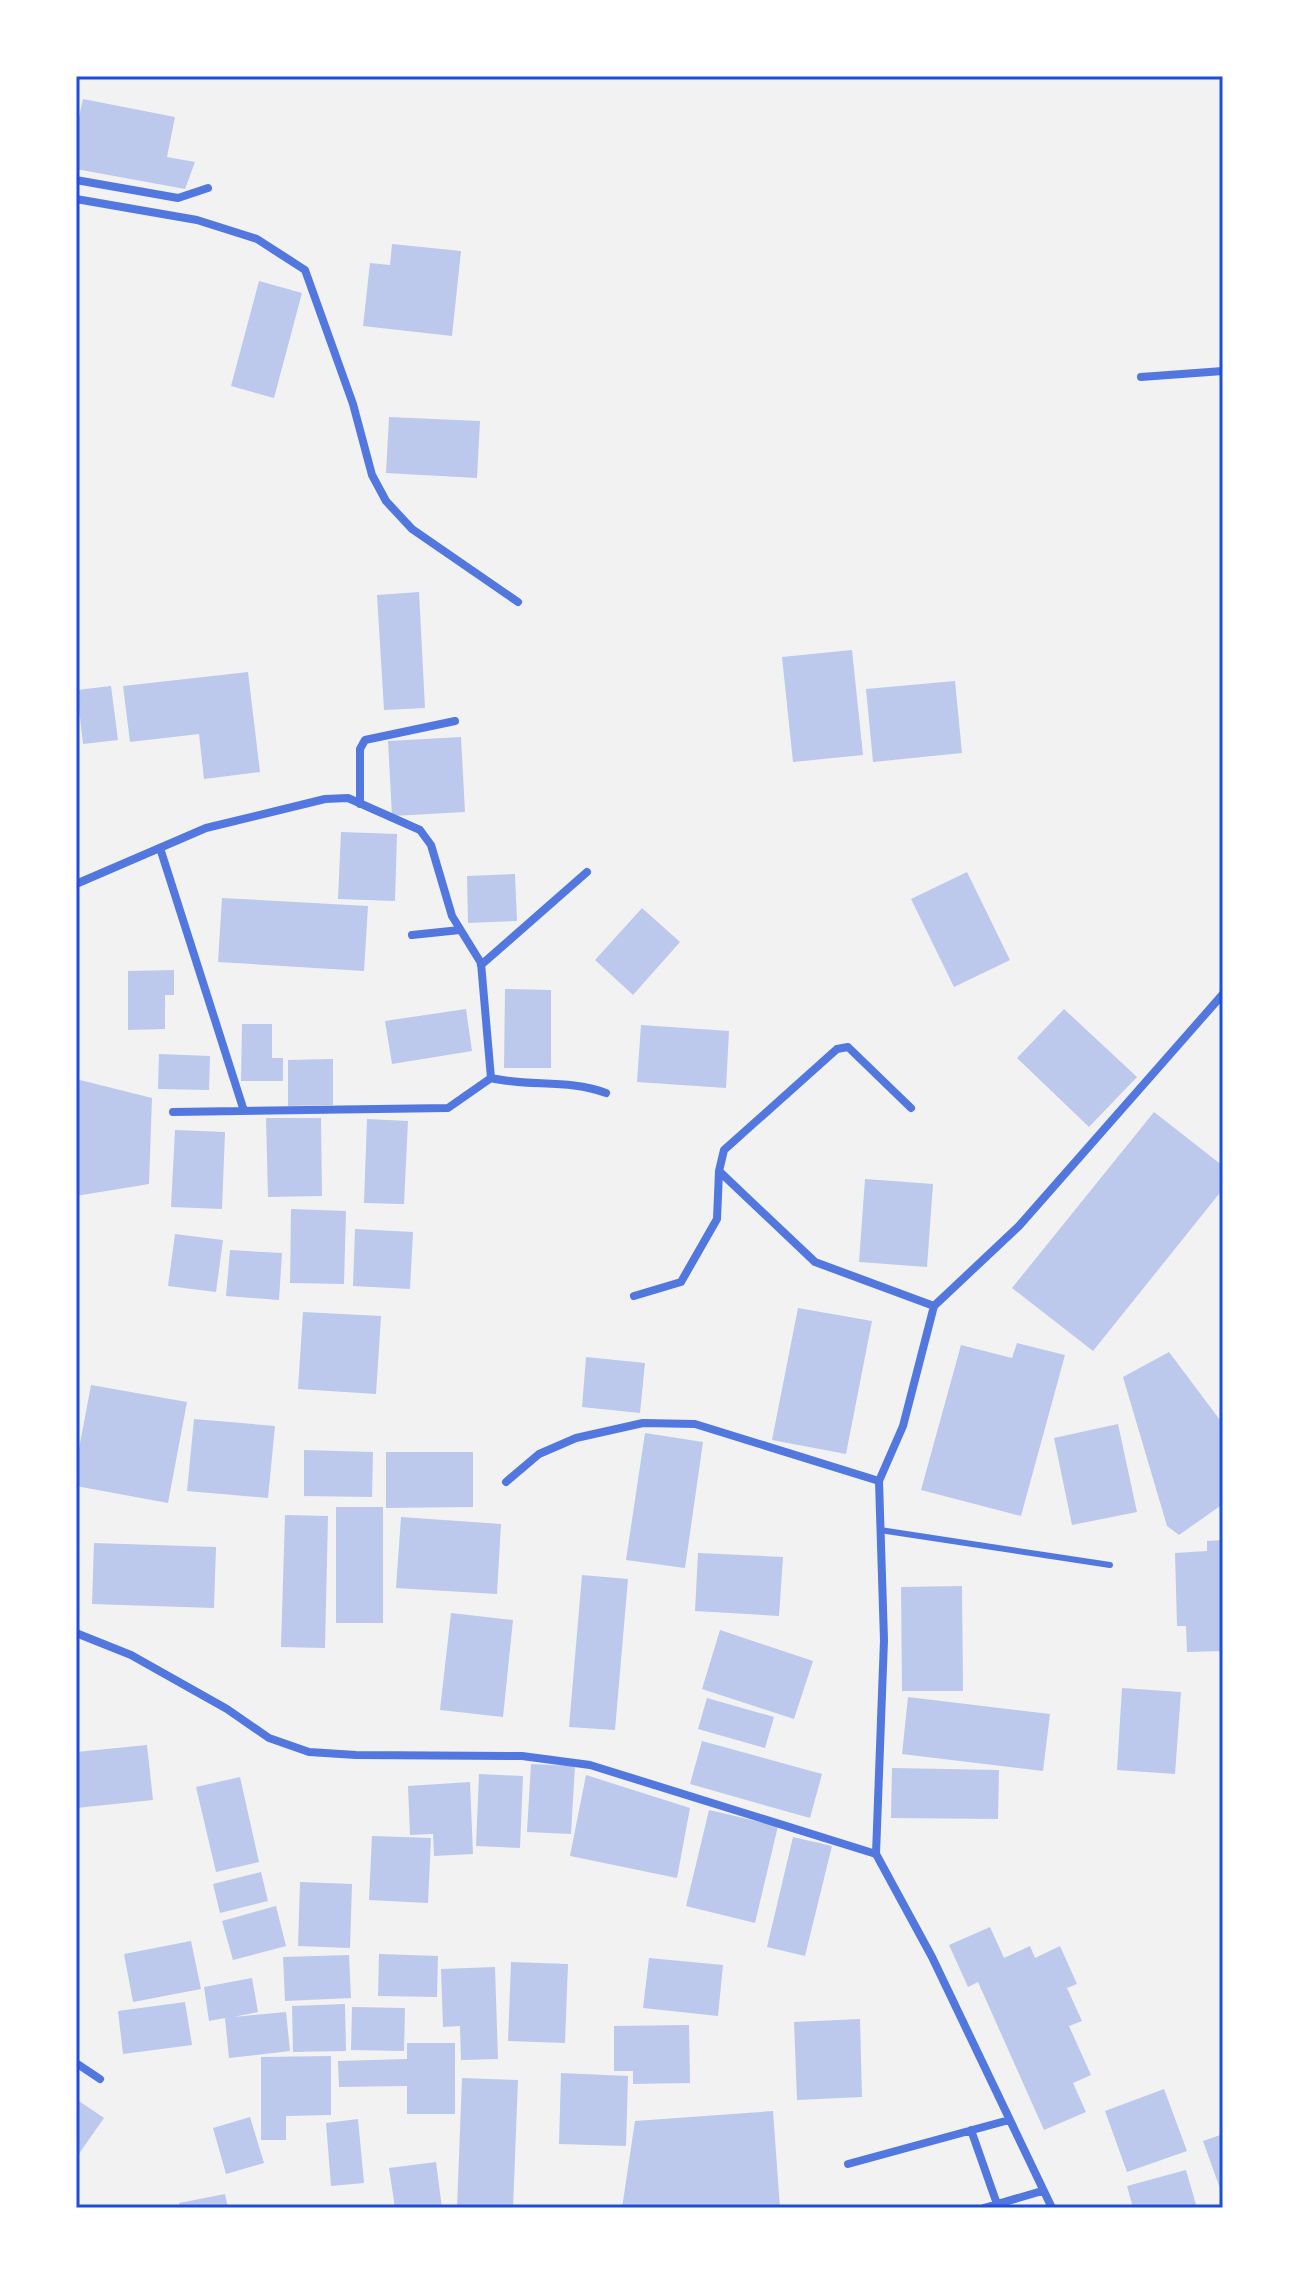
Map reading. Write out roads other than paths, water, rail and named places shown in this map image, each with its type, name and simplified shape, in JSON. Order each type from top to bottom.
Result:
[{"type":"street","points":[[76,180],[178,198],[208,188]]},
{"type":"street","points":[[76,199],[197,220],[257,239],[305,270],[353,404],[372,475],[386,501],[412,529],[518,602]]},
{"type":"street","points":[[1141,377],[1223,371]]},
{"type":"street","points":[[360,804],[360,749],[365,740],[455,721]]},
{"type":"street","points":[[76,884],[206,828],[325,799],[348,798],[420,830],[431,845],[452,916],[481,965],[491,1078]]},
{"type":"street","points":[[160,848],[244,1111]]},
{"type":"street","points":[[481,965],[587,872]]},
{"type":"street","points":[[412,935],[460,930]]},
{"type":"street","points":[[1052,2208],[932,1957],[876,1854],[884,1640],[879,1481],[903,1426],[934,1306],[1019,1226],[1223,994]]},
{"type":"street","points":[[634,1296],[681,1282],[717,1219],[719,1171],[724,1150],[837,1049],[848,1047],[911,1108]]},
{"type":"street","points":[[173,1112],[448,1108],[491,1078],[512,1083],[590,1087],[606,1093]]},
{"type":"street","points":[[719,1171],[815,1262],[934,1306]]},
{"type":"street","points":[[506,1482],[539,1454],[576,1438],[643,1423],[695,1424],[879,1481]]},
{"type":"street","points":[[76,1633],[131,1655],[227,1709],[269,1738],[309,1752],[522,1756],[590,1765],[876,1854]]},
{"type":"street","points":[[76,2063],[100,2079]]},
{"type":"street","points":[[848,2164],[1009,2120]]},
{"type":"street","points":[[971,2130],[997,2204]]},
{"type":"street","points":[[984,2208],[1042,2191]]},
{"type":"lane","points":[[880,1530],[1110,1565]]}]
